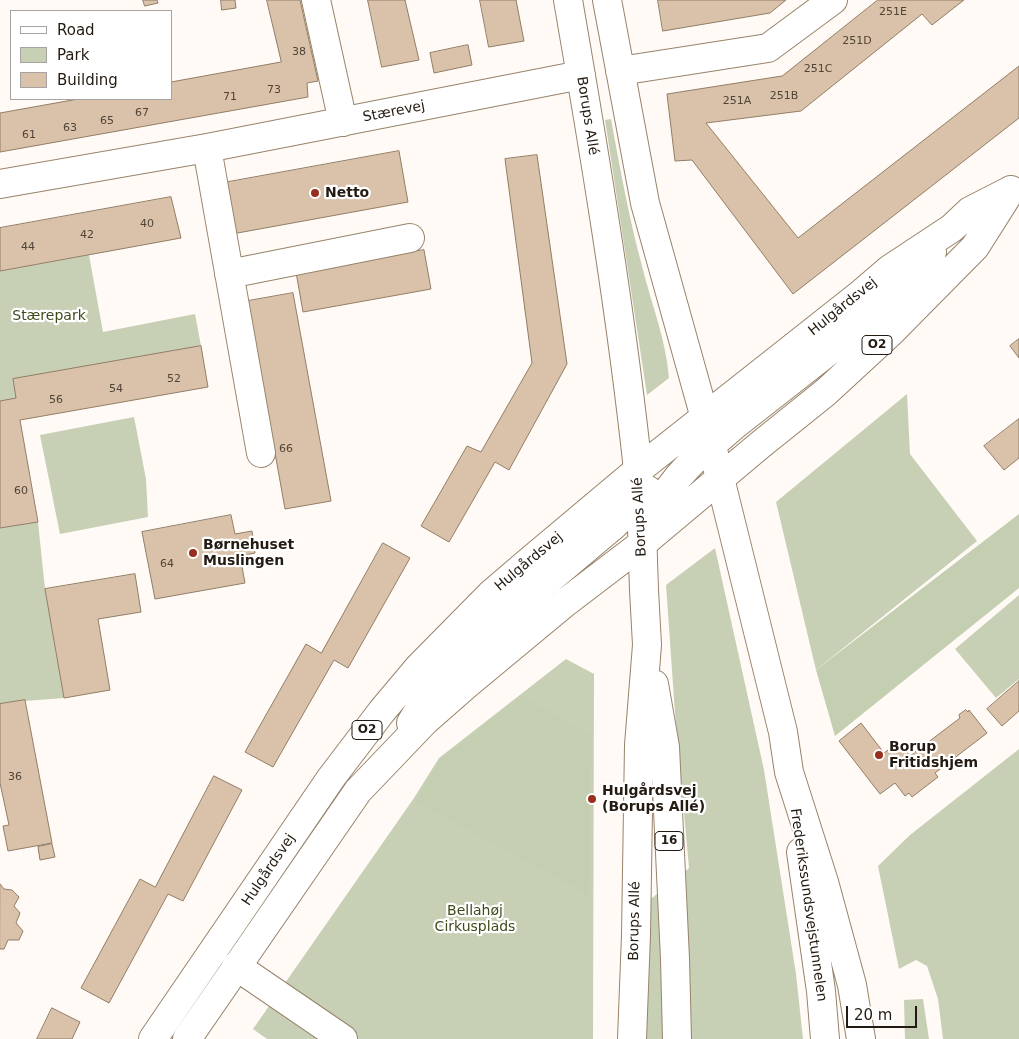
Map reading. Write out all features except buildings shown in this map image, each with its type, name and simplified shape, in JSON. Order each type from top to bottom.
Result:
[{"type":"main road","points":[[316,0],[343,122]]},
{"type":"main road","name":"Borups Allé","points":[[568,0],[629,391],[641,499],[647,645],[639,745],[636,935],[632,1039]]},
{"type":"main road","points":[[607,0],[645,204],[705,418],[783,732],[789,772],[824,882],[850,976],[861,1039]]},
{"type":"main road","points":[[620,71],[768,48],[833,0]]},
{"type":"main road","name":"Stærevej","points":[[0,184],[207,148],[581,75]]},
{"type":"main road","points":[[207,148],[261,453]]},
{"type":"main road","name":"Hulgårdsvej","points":[[153,1039],[331,778],[418,667],[490,595],[638,470],[890,269],[952,228],[970,211],[1015,186]]},
{"type":"main road","name":"Hulgårdsvej","points":[[187,1039],[358,791],[395,752],[472,680],[572,598],[642,544],[826,392],[891,332],[975,247],[1015,186]]},
{"type":"main road","points":[[642,544],[666,494],[693,461],[736,424],[838,344],[904,284],[952,228]]},
{"type":"main road","points":[[229,274],[410,238]]},
{"type":"main road","points":[[395,752],[432,688],[438,681],[489,630],[614,525],[641,499],[705,418]]},
{"type":"main road","name":"16","points":[[647,645],[665,747],[677,1039]]},
{"type":"main road","name":"Frederikssundsvejstunnelen","points":[[789,772],[821,990],[826,1039]]},
{"type":"main road","points":[[236,966],[343,1039]]},
{"type":"green space","points":[[611,119],[633,230],[662,335],[669,378],[647,395],[605,120]]},
{"type":"green space","name":"Stærepark","points":[[89,255],[103,332],[195,314],[201,346],[0,401],[0,271]]},
{"type":"green space","points":[[907,394],[910,454],[977,541],[816,670],[776,502]]},
{"type":"green space","points":[[134,417],[146,479],[148,517],[60,534],[40,435]]},
{"type":"green space","points":[[1019,514],[1019,588],[835,736],[816,670]]},
{"type":"green space","points":[[38,522],[45,589],[64,698],[0,705],[0,528]]},
{"type":"green space","points":[[715,548],[764,770],[796,974],[803,1039],[645,1039],[647,902],[689,868],[666,585]]},
{"type":"green space","points":[[1019,595],[1019,679],[996,698],[955,649]]},
{"type":"green space","name":"Bellahøj Cirkusplads","points":[[566,659],[594,674],[593,1039],[267,1039],[253,1029],[414,798],[439,758]]},
{"type":"green space","points":[[523,696],[591,736],[589,895],[416,802],[441,759]]},
{"type":"green space","points":[[1019,749],[1019,1039],[943,1039],[938,999],[927,966],[916,960],[899,969],[878,866],[910,835]]},
{"type":"green space","points":[[923,999],[929,1039],[905,1039],[904,1000]]},
{"type":"place","name":"Netto","points":[[315,193]]},
{"type":"place","name":"Børnehuset Muslingen","points":[[193,553]]},
{"type":"place","name":"Borup Fritidshjem","points":[[879,755]]},
{"type":"place","name":"Hulgårdsvej (Borups Allé)","points":[[592,799]]}]
